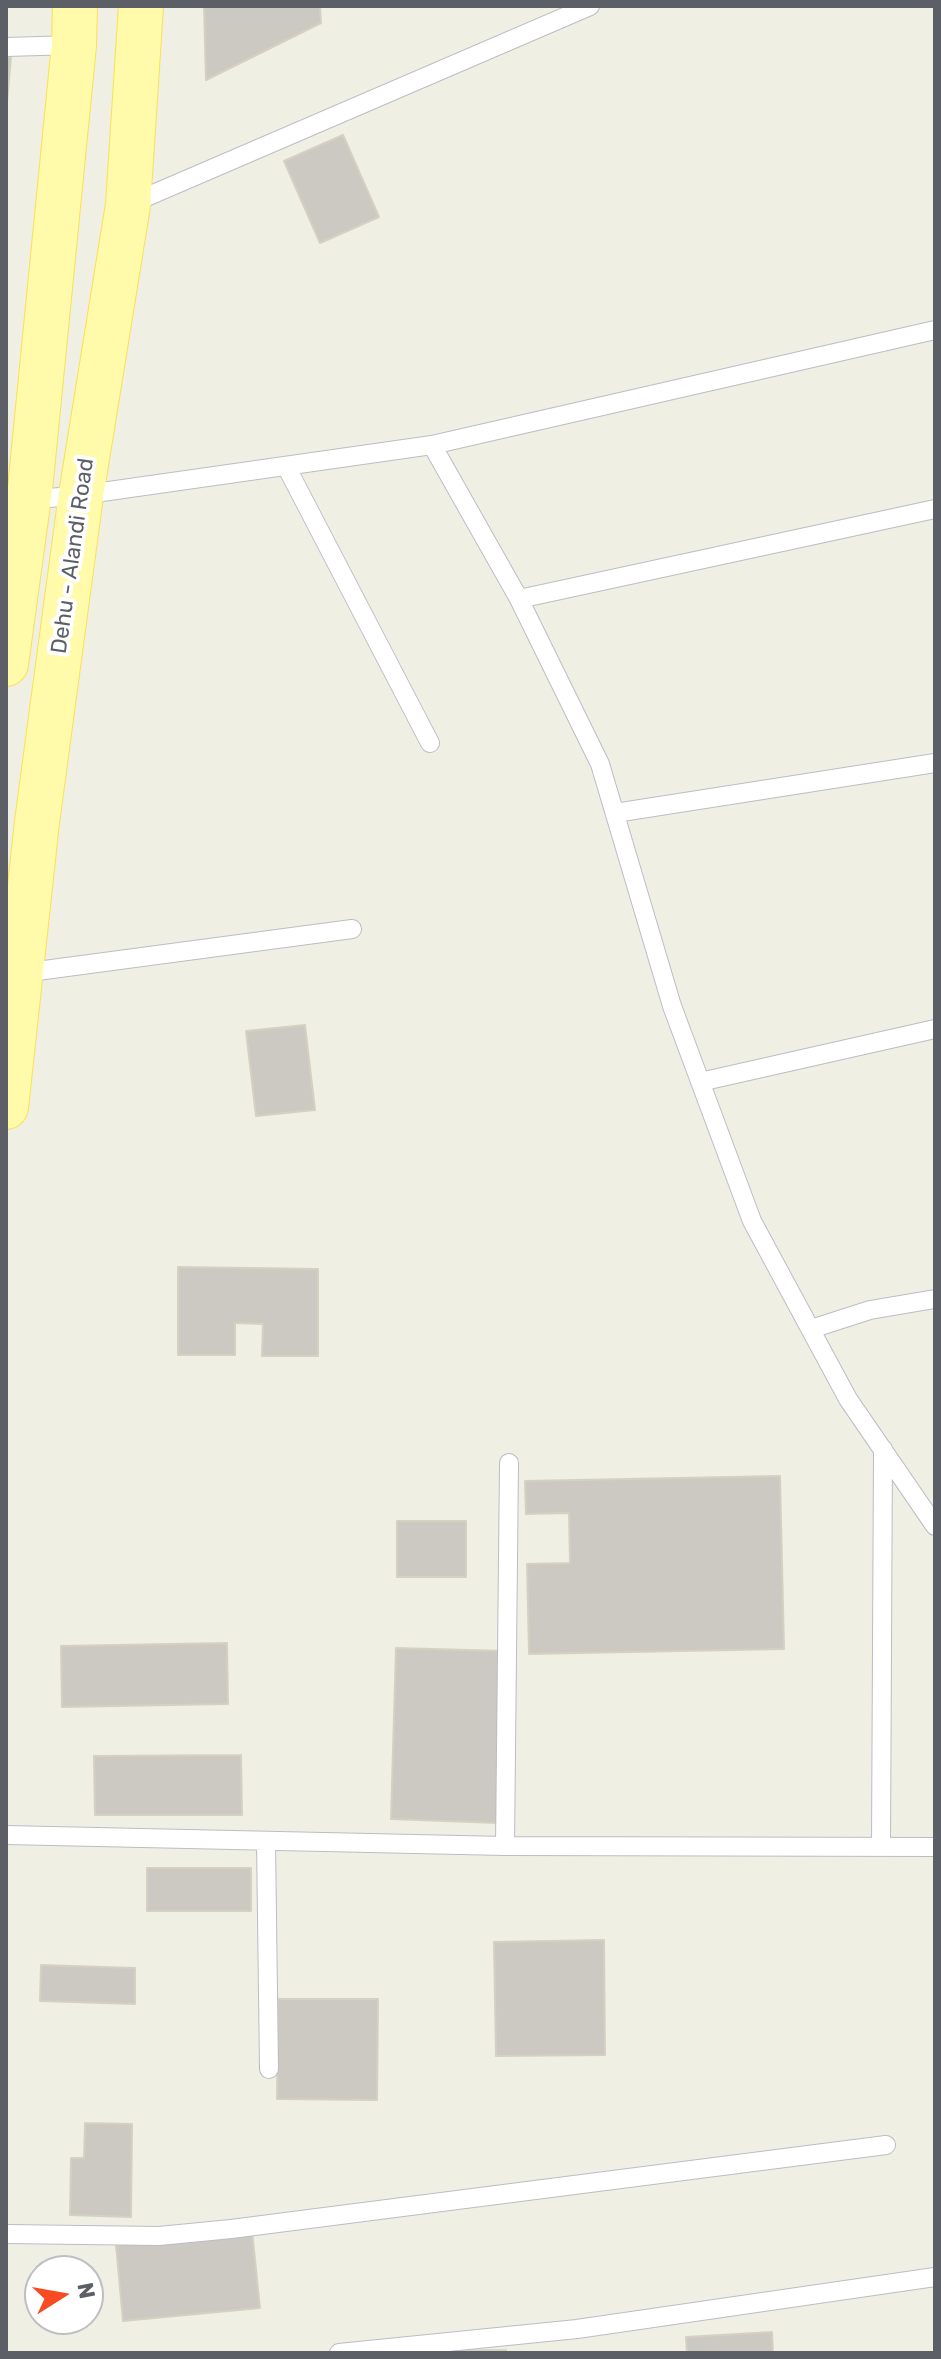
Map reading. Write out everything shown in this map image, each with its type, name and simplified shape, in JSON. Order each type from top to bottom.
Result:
[{"type":"main road","name":"Dehu - Alandi Road","points":[[6,664],[42,589],[81,495],[128,205],[141,6]]},
{"type":"main road","name":"Dehu - Alandi Road","points":[[6,1107],[13,973],[37,822],[42,589],[28,500],[28,436],[74,25]]},
{"type":"lane","points":[[128,205],[590,6]]},
{"type":"lane","points":[[6,47],[74,25]]},
{"type":"lane","points":[[28,500],[432,445],[935,330]]},
{"type":"lane","points":[[432,445],[519,599],[600,764],[672,1006],[752,1221],[848,1399],[935,1526]]},
{"type":"lane","points":[[286,466],[430,743]]},
{"type":"lane","points":[[519,599],[935,509]]},
{"type":"lane","points":[[615,813],[935,763]]},
{"type":"lane","points":[[13,973],[352,929]]},
{"type":"lane","points":[[700,1082],[935,1029]]},
{"type":"lane","points":[[811,1329],[870,1310],[935,1299]]},
{"type":"lane","points":[[881,1847],[883,1449]]},
{"type":"lane","points":[[505,1846],[509,1463]]},
{"type":"lane","points":[[6,1835],[505,1846],[935,1847]]},
{"type":"lane","points":[[266,1841],[269,2069]]},
{"type":"lane","points":[[6,2234],[159,2236],[231,2229],[886,2145]]},
{"type":"lane","points":[[339,2353],[577,2329],[935,2277]]},
{"type":"building","points":[[204,6],[320,6],[321,23],[206,80]]},
{"type":"building","points":[[6,57],[11,57],[6,113]]},
{"type":"building","points":[[343,135],[379,217],[320,243],[284,161]]},
{"type":"building","points":[[305,1025],[315,1110],[256,1116],[246,1031]]},
{"type":"building","points":[[178,1267],[318,1269],[318,1356],[262,1356],[263,1324],[235,1323],[235,1355],[178,1355]]},
{"type":"building","points":[[780,1476],[784,1649],[529,1654],[527,1564],[570,1563],[569,1513],[526,1514],[525,1481]]},
{"type":"building","points":[[397,1521],[466,1521],[466,1577],[397,1577]]},
{"type":"building","points":[[227,1643],[228,1704],[62,1707],[61,1646]]},
{"type":"building","points":[[396,1648],[504,1651],[498,1823],[391,1819]]},
{"type":"building","points":[[241,1755],[242,1815],[95,1815],[94,1756]]},
{"type":"building","points":[[147,1868],[251,1868],[251,1911],[147,1911]]},
{"type":"building","points":[[604,1940],[605,2055],[496,2056],[494,1942]]},
{"type":"building","points":[[41,1965],[135,1968],[135,2004],[40,2001]]},
{"type":"building","points":[[278,1999],[378,1999],[377,2100],[277,2099]]},
{"type":"building","points":[[85,2123],[132,2124],[131,2217],[70,2215],[71,2158],[84,2158]]},
{"type":"building","points":[[252,2231],[260,2308],[123,2321],[116,2245]]},
{"type":"building","points":[[772,2332],[773,2353],[687,2353],[686,2337]]},
{"type":"building","points":[[506,2350],[507,2353],[437,2353],[437,2351]]}]
